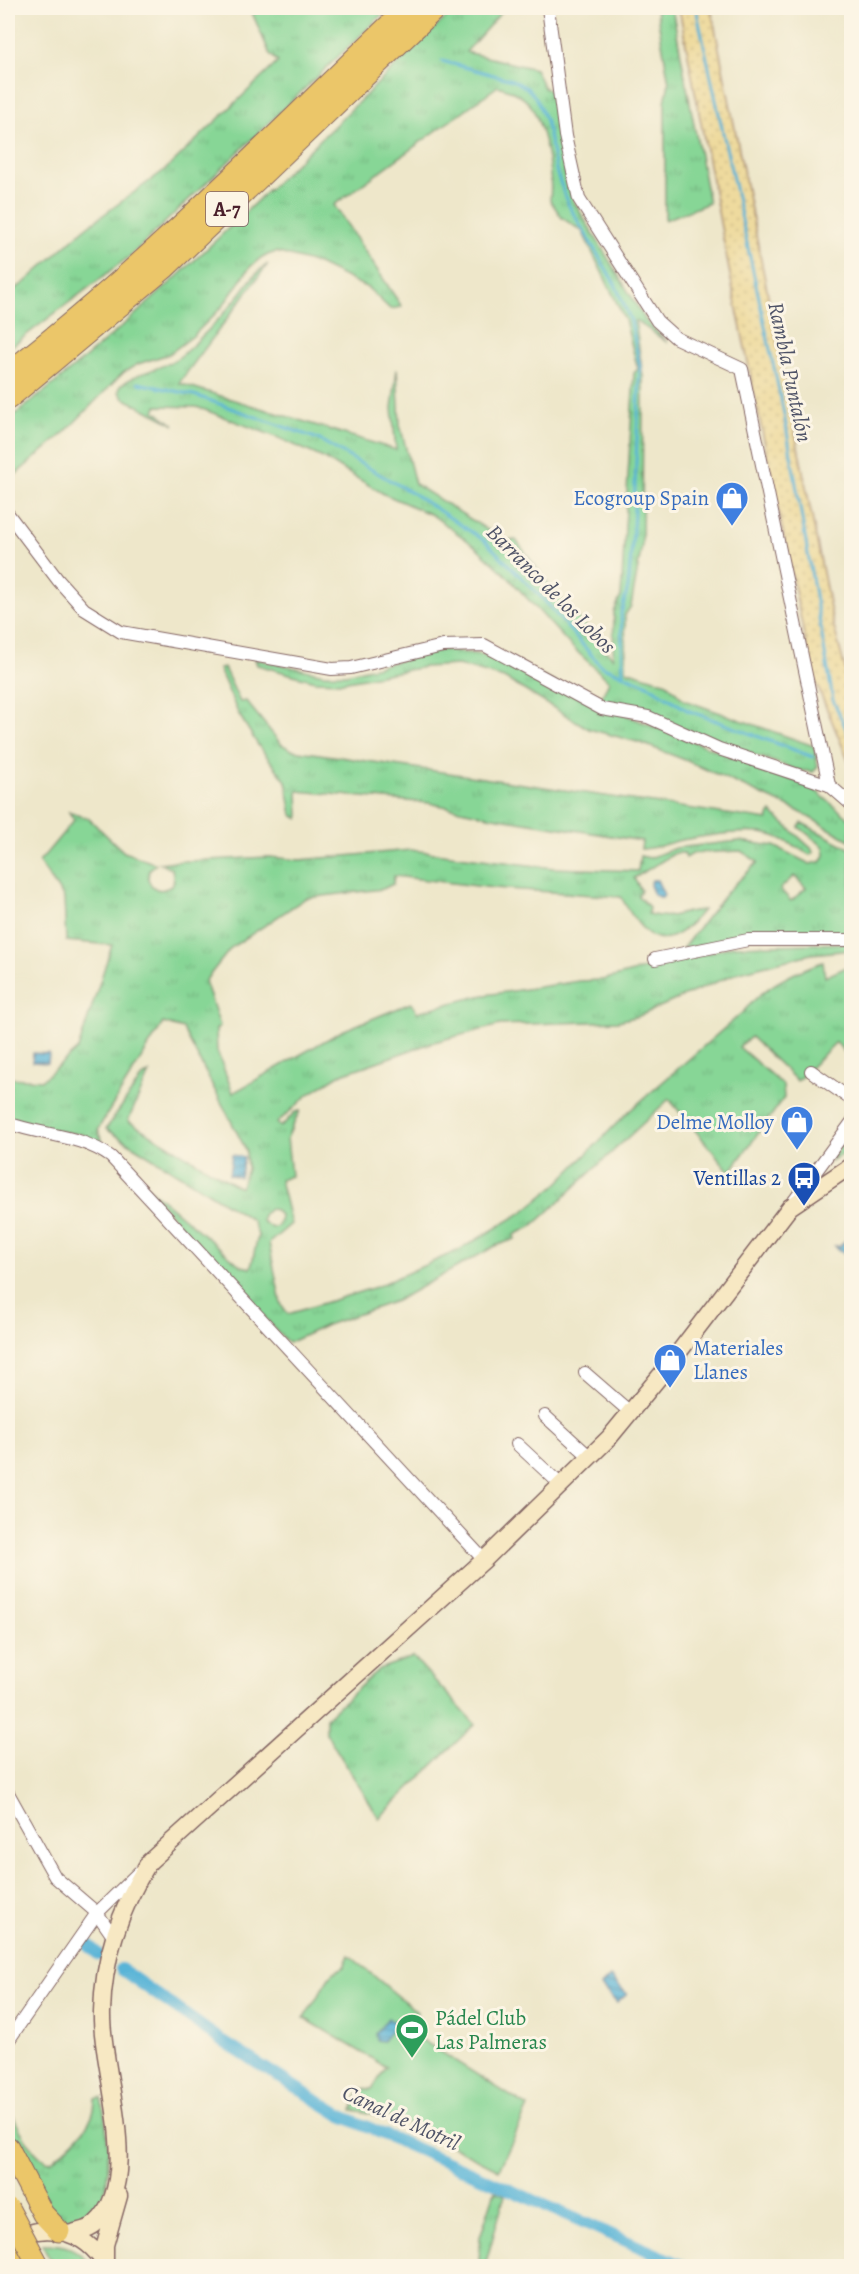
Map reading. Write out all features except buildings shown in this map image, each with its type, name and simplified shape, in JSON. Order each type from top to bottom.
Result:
[{"type":"highway","name":"A-7","points":[[8,374],[154,251],[407,8]]},
{"type":"highway","name":"A-7","points":[[8,399],[87,336],[165,268],[436,8]]},
{"type":"highway","points":[[8,2147],[44,2214],[64,2232]]},
{"type":"highway","points":[[8,2208],[39,2266]]},
{"type":"highway","points":[[8,2252],[16,2266]]},
{"type":"street","points":[[548,8],[565,136],[579,199],[657,321],[676,338],[742,369],[829,785]]},
{"type":"street","points":[[8,514],[45,565],[84,609],[121,632],[332,669],[351,668],[443,646],[484,645],[602,709],[648,717],[719,749],[829,785],[852,805]]},
{"type":"street","points":[[655,959],[748,940],[852,940]]},
{"type":"street","points":[[811,1071],[852,1100]]},
{"type":"street","points":[[8,2041],[97,1913],[149,1862],[484,1560],[590,1456],[630,1412],[790,1207],[852,1122]]},
{"type":"street","points":[[8,1123],[27,1130],[82,1141],[97,1147],[111,1157],[484,1560]]},
{"type":"street","points":[[790,1207],[852,1165]]},
{"type":"street","points":[[585,1373],[630,1412]]},
{"type":"street","points":[[545,1416],[590,1456]]},
{"type":"street","points":[[518,1444],[561,1485]]},
{"type":"street","points":[[8,1793],[55,1877],[97,1913],[113,1936]]},
{"type":"street","points":[[105,2265],[105,2245],[117,2210],[123,2175],[119,2157],[117,2116],[105,2055],[102,2013],[109,1951],[113,1936],[120,1915],[149,1862]]},
{"type":"street","points":[[8,2243],[19,2235],[39,2230],[64,2232],[94,2226],[107,2209],[119,2157]]},
{"type":"street","points":[[64,2232],[96,2251],[105,2265]]},
{"type":"green space","points":[[250,8],[389,8],[130,256],[8,349],[8,293],[23,284],[84,229],[166,169],[278,62],[270,54]]},
{"type":"green space","points":[[456,8],[505,8],[466,52],[535,69],[544,88],[551,91],[563,158],[574,202],[646,321],[668,343],[635,320],[643,377],[642,545],[631,606],[625,615],[626,670],[667,683],[684,700],[814,746],[818,767],[813,772],[797,770],[600,701],[609,681],[571,646],[505,574],[476,547],[432,515],[384,494],[323,458],[279,438],[197,407],[157,406],[155,411],[175,425],[123,398],[119,392],[120,386],[127,381],[182,355],[213,325],[268,264],[179,383],[396,450],[392,408],[397,369],[400,425],[415,484],[505,541],[516,540],[550,586],[613,658],[614,612],[621,596],[634,373],[638,369],[625,320],[582,231],[562,218],[550,200],[547,154],[533,109],[522,98],[503,87],[498,86],[334,205],[402,307],[390,309],[368,288],[318,264],[276,252],[262,257],[250,267],[222,307],[193,336],[169,354],[138,364],[124,372],[65,432],[8,481],[8,420],[67,373],[182,272]]},
{"type":"green space","points":[[656,8],[672,8],[709,203],[665,220],[665,102],[669,83]]},
{"type":"green space","points":[[443,650],[499,657],[635,719],[811,787],[851,820],[851,841],[798,811],[685,760],[641,743],[589,729],[504,678],[458,665],[424,667],[342,682],[315,681],[257,665],[255,659],[324,674],[346,674]]},
{"type":"green space","points":[[224,668],[240,702],[246,701],[281,744],[292,750],[768,820],[771,812],[812,849],[813,853],[810,855],[774,836],[753,833],[681,840],[641,849],[642,841],[493,817],[429,803],[298,791],[299,819],[292,815],[286,781],[258,745],[238,713],[219,669]]},
{"type":"green space","points":[[69,812],[88,818],[124,852],[156,864],[149,870],[148,879],[153,887],[160,890],[168,888],[174,881],[172,869],[160,863],[269,857],[300,860],[411,850],[553,868],[638,871],[640,856],[650,858],[675,848],[739,841],[774,846],[810,864],[822,861],[825,855],[824,847],[799,827],[802,823],[851,849],[851,937],[808,933],[754,936],[682,949],[727,892],[758,862],[741,851],[694,853],[686,858],[684,853],[675,853],[634,878],[641,890],[638,896],[649,907],[648,914],[671,916],[703,910],[690,925],[678,934],[667,938],[657,938],[639,925],[621,897],[494,888],[394,876],[393,884],[383,889],[306,898],[231,948],[205,981],[220,1026],[216,1029],[217,1051],[233,1093],[342,1031],[411,1003],[417,1012],[479,996],[579,981],[602,980],[733,946],[851,943],[851,950],[811,954],[739,972],[639,1016],[618,1021],[500,1025],[434,1042],[339,1075],[309,1094],[277,1123],[281,1127],[295,1112],[300,1111],[287,1138],[291,1176],[280,1180],[291,1224],[269,1243],[281,1304],[288,1314],[376,1287],[459,1250],[523,1212],[558,1183],[626,1114],[761,994],[801,970],[823,962],[825,977],[851,965],[851,1060],[836,1042],[797,1081],[751,1037],[739,1047],[783,1085],[784,1098],[730,1172],[669,1099],[531,1227],[514,1235],[515,1239],[495,1246],[396,1301],[327,1325],[288,1343],[139,1180],[241,1266],[251,1268],[258,1235],[252,1220],[106,1129],[141,1078],[149,1073],[128,1121],[240,1188],[247,1169],[246,1150],[183,1029],[163,1023],[98,1129],[103,1146],[85,1135],[42,1129],[8,1117],[8,1078],[42,1080],[78,1049],[112,945],[66,941],[64,898],[39,862],[74,820]],"holes":[[[794,876],[806,888],[791,901],[780,889]],[[270,1209],[276,1210],[281,1217],[278,1226],[272,1228],[262,1221],[263,1215]]]},
{"type":"green space","points":[[850,1134],[851,1149],[829,1162]]},
{"type":"green space","points":[[413,1657],[475,1724],[379,1818],[326,1733],[326,1718],[379,1669]]},
{"type":"green space","name":"Pádel Club Las Palmeras","points":[[349,1955],[417,2012],[411,2033],[528,2107],[499,2170],[396,2118],[352,2110],[361,2089],[372,2089],[386,2067],[304,2018],[332,1973],[344,1967]]},
{"type":"green space","points":[[101,2098],[108,2159],[101,2203],[92,2218],[77,2224],[55,2219],[8,2133],[8,2103],[24,2136],[34,2150],[48,2162],[67,2148],[87,2126],[95,2099]]},
{"type":"green space","points":[[495,2191],[505,2195],[486,2262],[479,2265],[480,2237]]},
{"type":"green space","points":[[42,2244],[70,2248],[81,2255],[91,2266],[54,2266]]},
{"type":"sand","points":[[679,8],[711,8],[833,623],[851,691],[851,767],[812,673],[732,285]]},
{"type":"water","points":[[652,880],[657,880],[664,895],[662,898],[654,895],[650,885]]},
{"type":"water","points":[[33,1053],[49,1054],[48,1063],[32,1062]]},
{"type":"water","points":[[232,1155],[244,1157],[240,1177],[229,1175]]},
{"type":"water","points":[[850,1235],[851,1248],[846,1255],[835,1246],[840,1246]]},
{"type":"water","points":[[610,1977],[627,1994],[617,2003],[601,1986]]},
{"type":"water","points":[[388,2018],[396,2024],[383,2041],[377,2040],[376,2034]]},
{"type":"waterway","name":"Rambla Puntalón","points":[[696,8],[784,414],[833,700],[852,742]]},
{"type":"waterway","points":[[442,61],[512,80],[527,88],[536,98],[546,121],[557,174],[569,206],[615,284],[631,321],[640,367],[633,532],[628,588],[621,613],[623,675]]},
{"type":"waterway","name":"Barranco de los Lobos","points":[[138,383],[194,395],[318,439],[414,494],[485,541],[543,599],[601,666],[648,685],[687,710],[813,757]]},
{"type":"waterway","name":"Canal de Motril","points":[[86,1943],[99,1955]]},
{"type":"waterway","name":"Canal de Motril","points":[[121,1969],[225,2043],[340,2115],[683,2266]]},
{"type":"place","name":"Ecogroup Spain","points":[[732,527]]},
{"type":"place","name":"Delme Molloy","points":[[797,1151]]},
{"type":"place","name":"Ventillas 2","points":[[804,1207]]},
{"type":"place","name":"Materiales Llanes","points":[[670,1389]]},
{"type":"place","name":"Pádel Club Las Palmeras","points":[[412,2059]]}]
